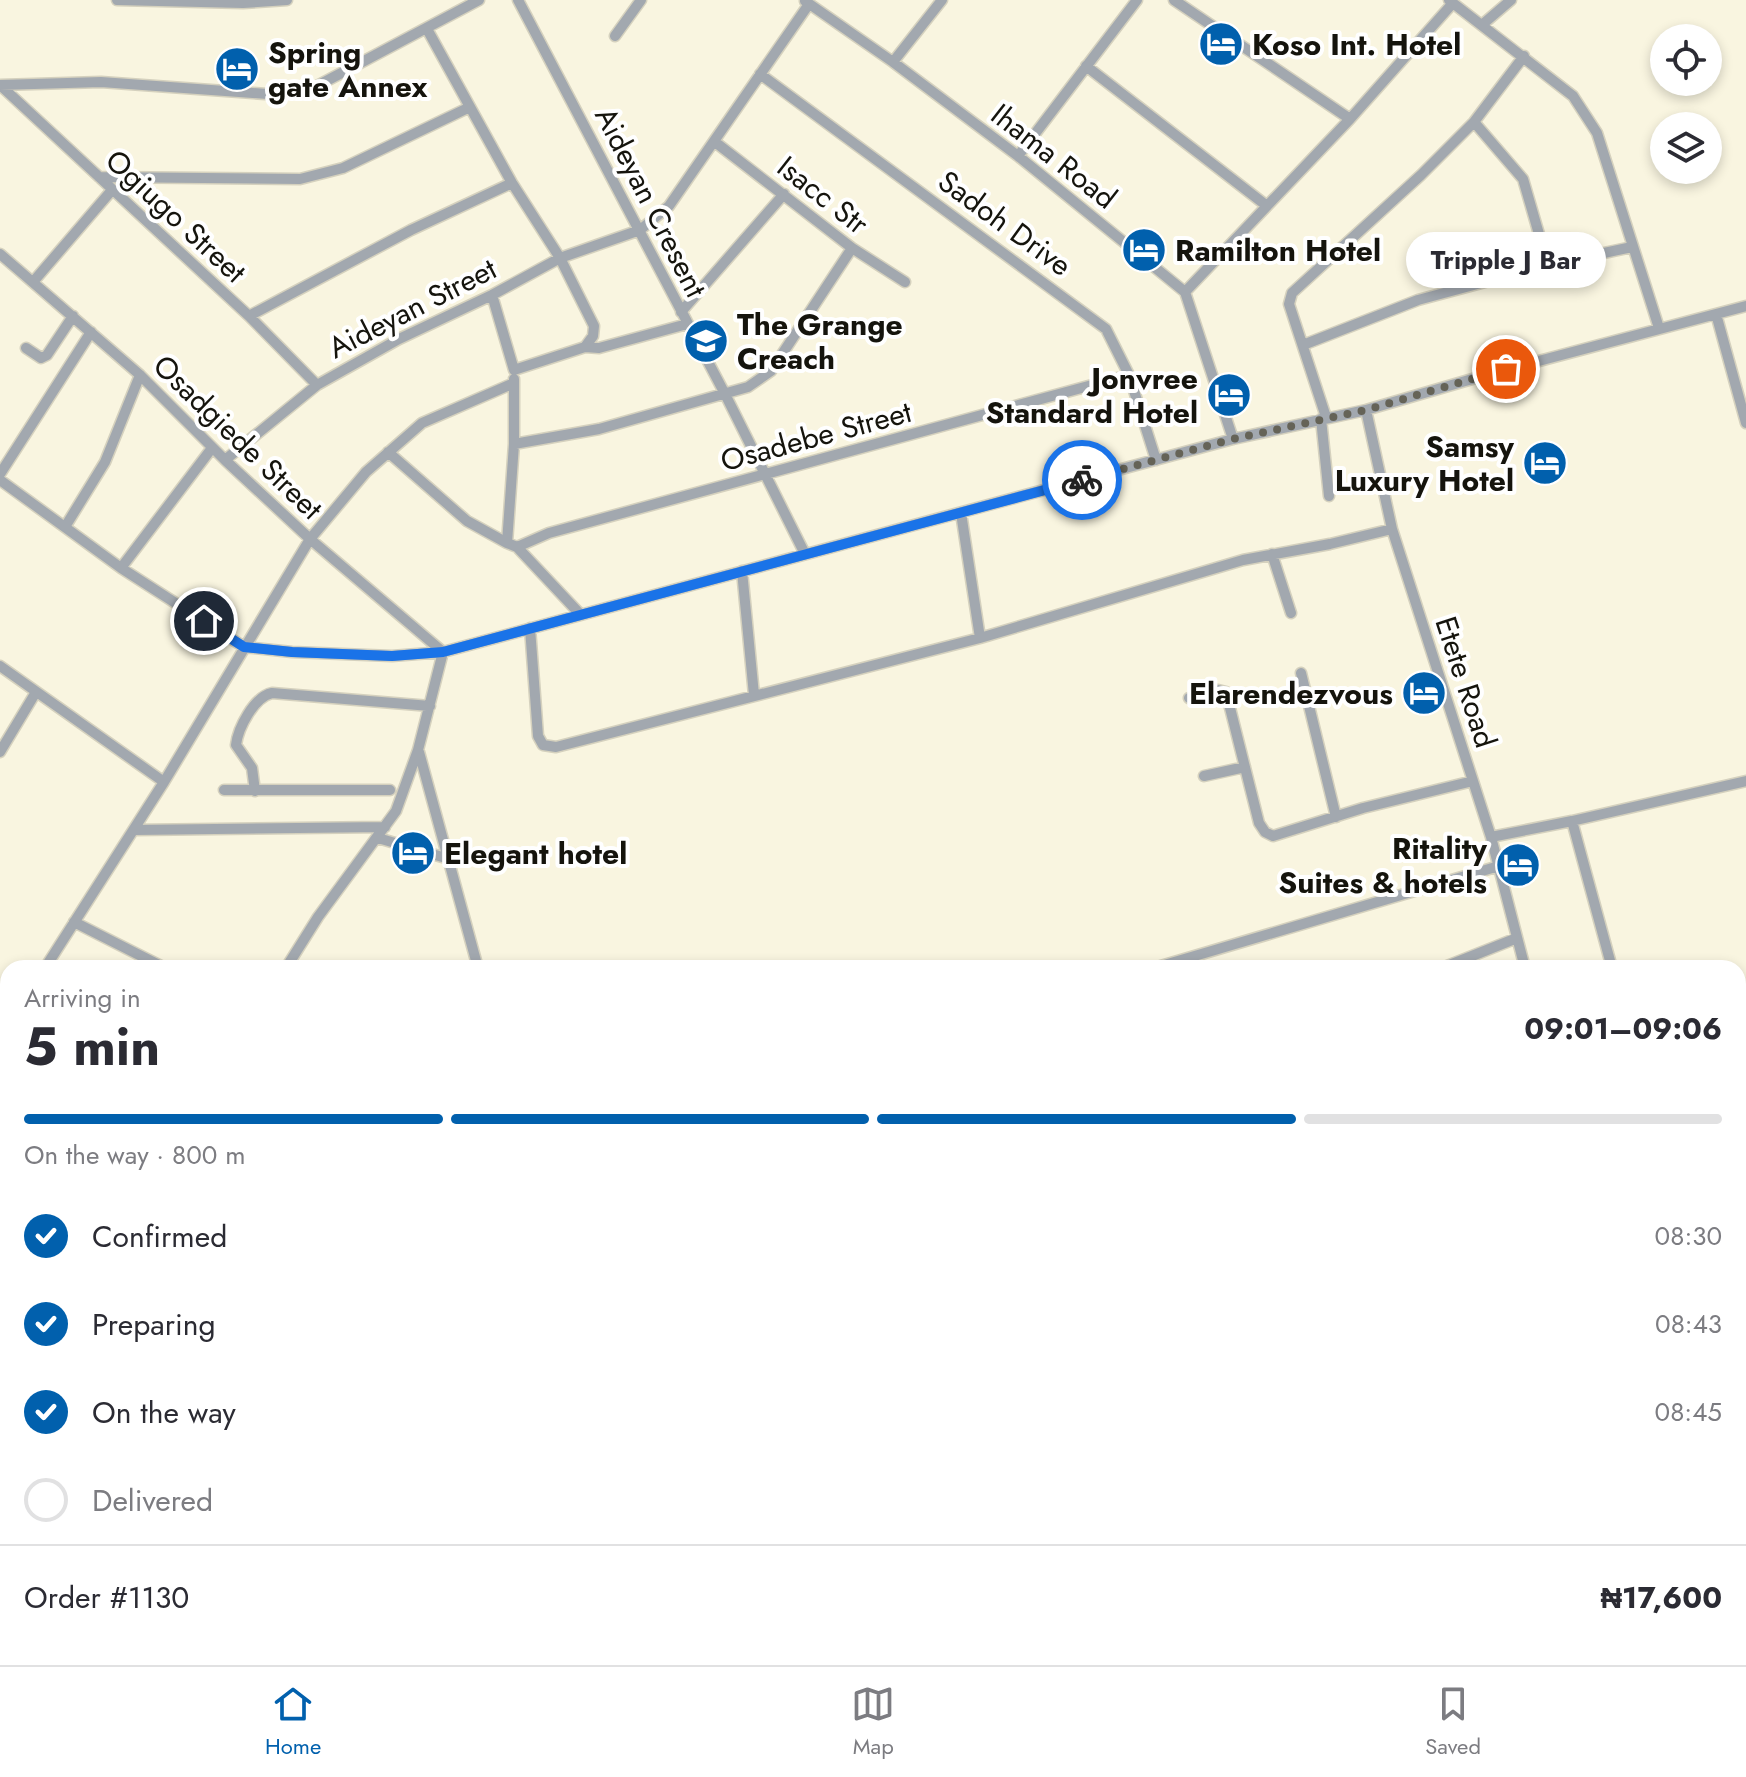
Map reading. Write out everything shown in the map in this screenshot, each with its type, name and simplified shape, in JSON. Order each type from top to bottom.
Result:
[{"type":"street","points":[[117,0],[243,3],[287,0]]},
{"type":"street","points":[[0,85],[101,82],[289,93],[315,87],[479,0]]},
{"type":"street","name":"Aideyan Cresent","points":[[518,0],[725,394],[805,554]]},
{"type":"street","points":[[615,36],[641,0]]},
{"type":"street","points":[[893,62],[942,0]]},
{"type":"street","points":[[1018,156],[1137,0]]},
{"type":"street","points":[[1174,0],[1350,119]]},
{"type":"street","points":[[1483,24],[1511,0]]},
{"type":"street","points":[[1233,439],[1185,292],[1350,119],[1451,1],[1573,96],[1597,133],[1659,328]]},
{"type":"street","points":[[640,230],[669,206],[715,142],[806,2]]},
{"type":"street","name":"Ihama Road","points":[[806,2],[893,62],[1018,156],[1185,292]]},
{"type":"street","points":[[427,29],[512,183],[560,258],[594,326],[593,336],[585,347]]},
{"type":"street","points":[[1329,496],[1323,418],[1289,304],[1292,293],[1474,122],[1524,56]]},
{"type":"street","points":[[1086,66],[1267,206]]},
{"type":"street","name":"Sadoh Drive","points":[[760,74],[1106,329],[1129,375],[1156,460]]},
{"type":"street","name":"Ogiugo Street","points":[[0,85],[249,316],[317,385]]},
{"type":"street","points":[[99,177],[300,179],[343,168],[470,107]]},
{"type":"street","points":[[1474,122],[1523,179],[1548,265]]},
{"type":"street","name":"Isacc Str","points":[[715,142],[852,248],[905,282]]},
{"type":"street","points":[[249,316],[411,230],[512,183]]},
{"type":"street","points":[[33,282],[112,190]]},
{"type":"street","points":[[681,312],[784,194]]},
{"type":"street","name":"Aideyan Street","points":[[225,460],[317,385],[399,339],[492,295],[560,258],[640,230]]},
{"type":"street","points":[[1303,345],[1418,300],[1548,265],[1632,247]]},
{"type":"street","points":[[514,444],[599,429],[748,387],[771,371],[852,248]]},
{"type":"street","name":"Osadgiede Street","points":[[0,254],[140,375],[212,448],[310,539],[443,652]]},
{"type":"street","points":[[492,295],[514,370],[512,545]]},
{"type":"street","points":[[91,332],[0,477],[121,568],[244,647],[392,656],[443,652],[1233,439],[1366,410],[1746,306]]},
{"type":"street","points":[[1716,314],[1746,423]]},
{"type":"street","points":[[26,348],[41,358],[47,355],[73,316]]},
{"type":"street","points":[[514,370],[585,347],[599,348],[687,324]]},
{"type":"street","points":[[65,527],[105,462],[140,375]]},
{"type":"street","name":"Osadebe Street","points":[[512,545],[1129,375]]},
{"type":"street","points":[[50,960],[164,782],[310,539],[366,472],[422,423],[514,383]]},
{"type":"street","name":"Etete Road","points":[[1366,410],[1392,529],[1491,837],[1523,960]]},
{"type":"street","points":[[121,568],[212,448]]},
{"type":"street","points":[[388,452],[467,521],[512,545],[580,614]]},
{"type":"street","points":[[961,513],[980,638]]},
{"type":"street","points":[[530,628],[538,736],[548,747],[592,739],[980,638],[1243,560],[1392,529]]},
{"type":"street","points":[[1272,554],[1291,613]]},
{"type":"street","points":[[742,571],[754,695]]},
{"type":"street","points":[[291,960],[318,917],[378,838],[404,795],[443,652]]},
{"type":"street","points":[[0,666],[164,782]]},
{"type":"street","points":[[1301,673],[1336,817]]},
{"type":"street","points":[[1189,698],[1218,690],[1226,692],[1259,823],[1265,832],[1273,836],[1473,781]]},
{"type":"street","points":[[0,752],[36,692]]},
{"type":"street","points":[[255,791],[252,768],[236,745],[257,701],[264,695],[272,693],[430,706]]},
{"type":"street","points":[[418,750],[476,960]]},
{"type":"street","points":[[1204,776],[1245,767]]},
{"type":"street","points":[[1491,837],[1746,781]]},
{"type":"street","points":[[224,790],[390,790]]},
{"type":"street","points":[[1572,821],[1610,960]]},
{"type":"street","points":[[134,830],[385,827]]},
{"type":"street","points":[[378,838],[449,859]]},
{"type":"street","points":[[1181,960],[1499,866]]},
{"type":"street","points":[[74,922],[149,960]]},
{"type":"street","points":[[1462,960],[1517,938]]},
{"type":"way so far","points":[[1082,480],[1233,439],[1366,410],[1506,369]]},
{"type":"place","name":"Koso Int. Hotel","points":[[1221,44]]},
{"type":"place","name":"Spring gate Annex","points":[[237,69]]},
{"type":"place","name":"Ramilton Hotel","points":[[1144,250]]},
{"type":"place","name":"The Grange Creach","points":[[706,341]]},
{"type":"place","name":"Tripple J Bar","points":[[1506,369]]},
{"type":"place","name":"Jonvree Standard Hotel","points":[[1229,395]]},
{"type":"place","name":"Samsy Luxury Hotel","points":[[1545,463]]},
{"type":"place","name":"Elarendezvous","points":[[1424,693]]},
{"type":"place","name":"Elegant hotel","points":[[413,853]]},
{"type":"place","name":"Ritality Suites & hotels","points":[[1518,865]]},
{"type":"route","points":[[204,621],[244,647],[392,656],[443,652],[1082,480]]}]
